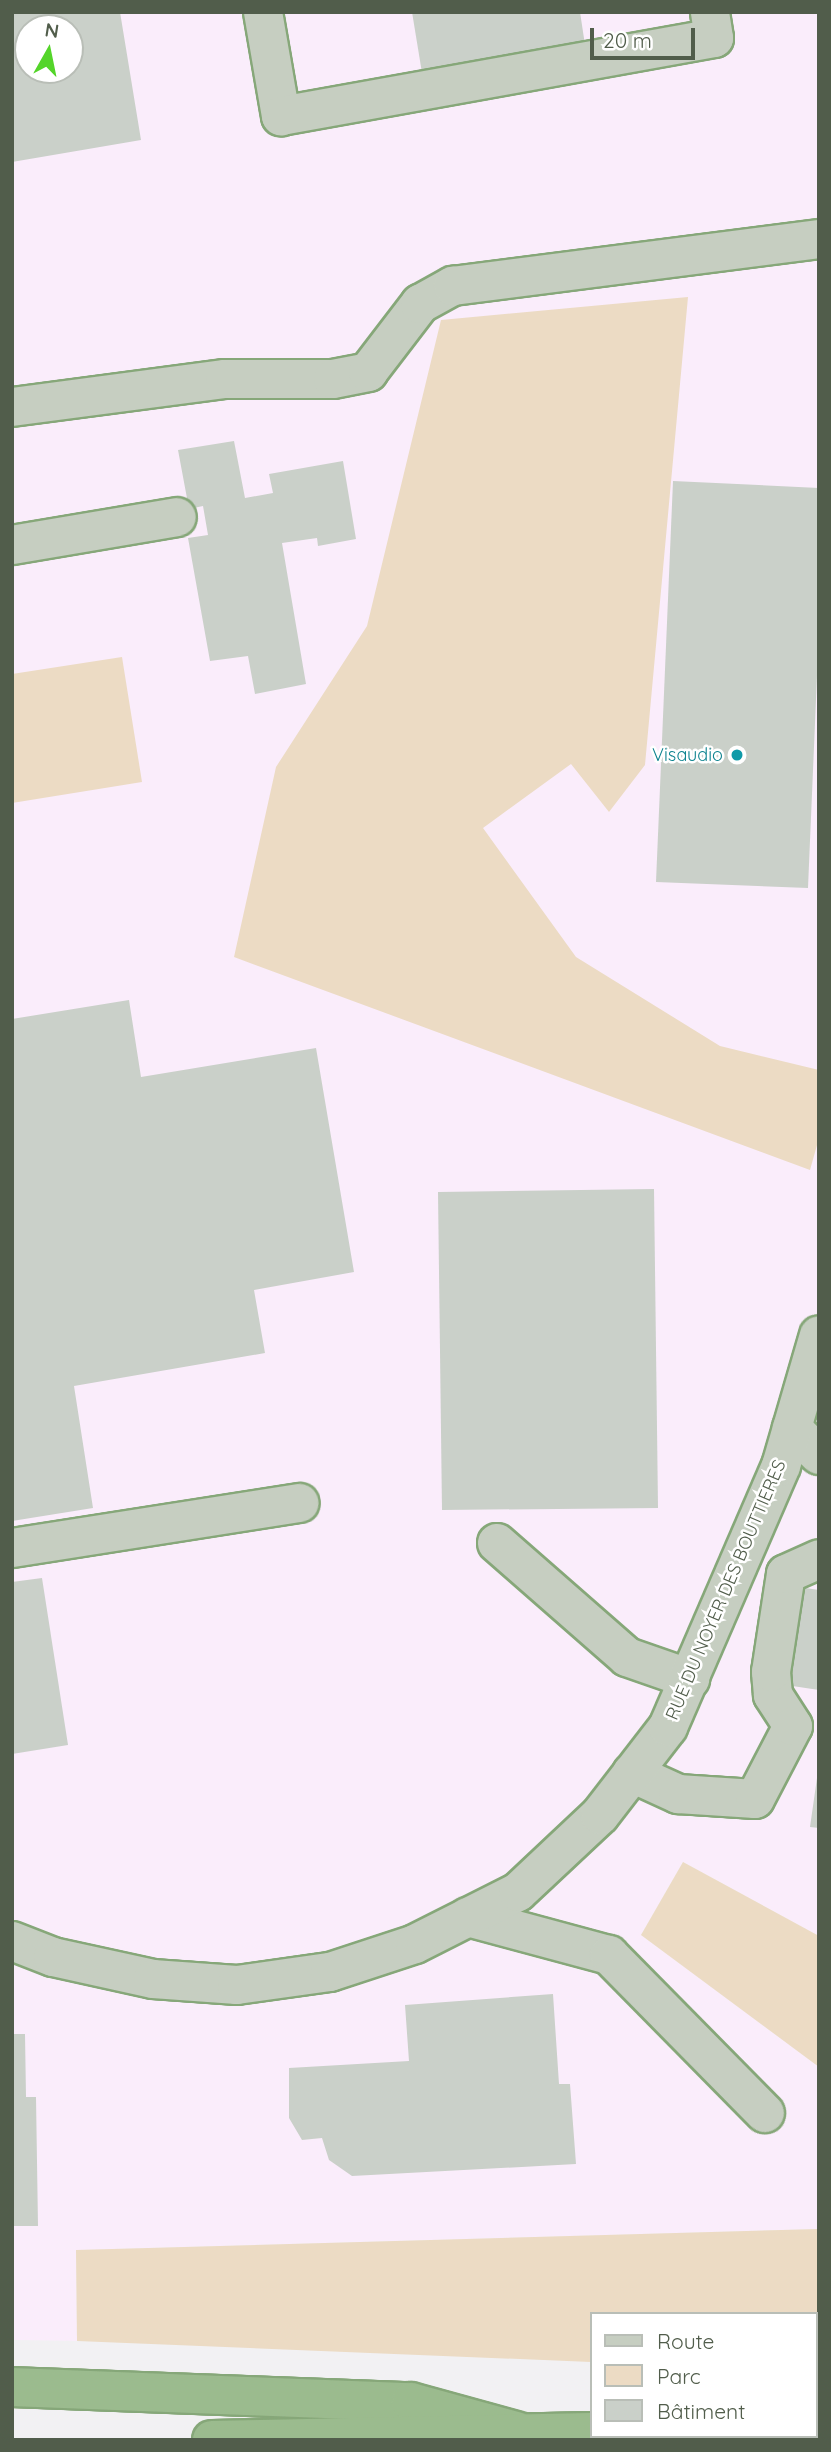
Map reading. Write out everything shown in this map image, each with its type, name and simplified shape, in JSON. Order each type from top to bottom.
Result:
[{"type":"highway","points":[[12,2387],[411,2402],[516,2431]]},
{"type":"highway","points":[[212,2440],[516,2431],[590,2432]]},
{"type":"street","points":[[263,12],[281,116],[715,38],[710,12]]},
{"type":"street","points":[[12,407],[225,379],[333,379],[368,372],[420,304],[453,286],[819,239]]},
{"type":"street","points":[[12,545],[177,517]]},
{"type":"street","name":"RUE DU NOYER DES BOUTTIERES","points":[[12,1941],[53,1956],[153,1979],[237,1985],[330,1972],[415,1944],[518,1892],[600,1815],[668,1727],[775,1478],[819,1335]]},
{"type":"street","points":[[792,1428],[819,1455]]},
{"type":"street","points":[[12,1548],[299,1503]]},
{"type":"street","points":[[497,1543],[627,1657],[690,1679]]},
{"type":"street","points":[[632,1773],[678,1794],[755,1799],[793,1726],[773,1695],[771,1672],[786,1574],[819,1559]]},
{"type":"street","points":[[468,1917],[609,1955],[765,2113]]},
{"type":"shaded area","points":[[12,12],[819,12],[819,1936],[683,1862],[641,1935],[819,2067],[819,2229],[76,2250],[77,2341],[12,2340]]},
{"type":"green space","points":[[688,297],[645,765],[609,812],[571,764],[483,828],[576,957],[720,1046],[819,1070],[819,1138],[810,1170],[234,957],[276,767],[367,626],[441,320]]},
{"type":"green space","points":[[122,657],[142,782],[12,803],[12,674]]},
{"type":"green space","points":[[683,1862],[819,1936],[819,2067],[641,1935]]},
{"type":"green space","points":[[819,2229],[819,2371],[817,2312],[590,2312],[590,2362],[77,2341],[76,2250]]},
{"type":"building","points":[[12,12],[120,12],[141,140],[12,162]]},
{"type":"building","points":[[412,12],[580,12],[585,45],[422,73]]},
{"type":"building","points":[[234,441],[245,498],[273,493],[269,474],[343,461],[356,539],[318,546],[317,538],[282,543],[306,684],[255,694],[248,656],[210,661],[188,538],[208,535],[203,506],[189,509],[178,450]]},
{"type":"building","name":"Visaudio","points":[[673,481],[819,488],[819,629],[808,888],[656,882]]},
{"type":"building","points":[[129,1000],[141,1077],[316,1048],[354,1272],[254,1290],[265,1353],[74,1386],[93,1508],[12,1521],[12,1019]]},
{"type":"building","points":[[654,1189],[658,1508],[442,1510],[438,1192]]},
{"type":"building","points":[[42,1578],[68,1745],[12,1754],[12,1582]]},
{"type":"building","points":[[792,1586],[819,1590],[819,1690],[779,1684]]},
{"type":"building","points":[[819,1778],[819,1828],[810,1827]]},
{"type":"building","points":[[553,1994],[559,2084],[570,2084],[576,2164],[352,2176],[329,2160],[322,2138],[302,2140],[289,2118],[289,2068],[409,2061],[405,2005]]},
{"type":"building","points":[[12,2034],[25,2034],[26,2097],[36,2097],[38,2226],[12,2226]]},
{"type":"place","name":"Visaudio","points":[[737,755]]}]
